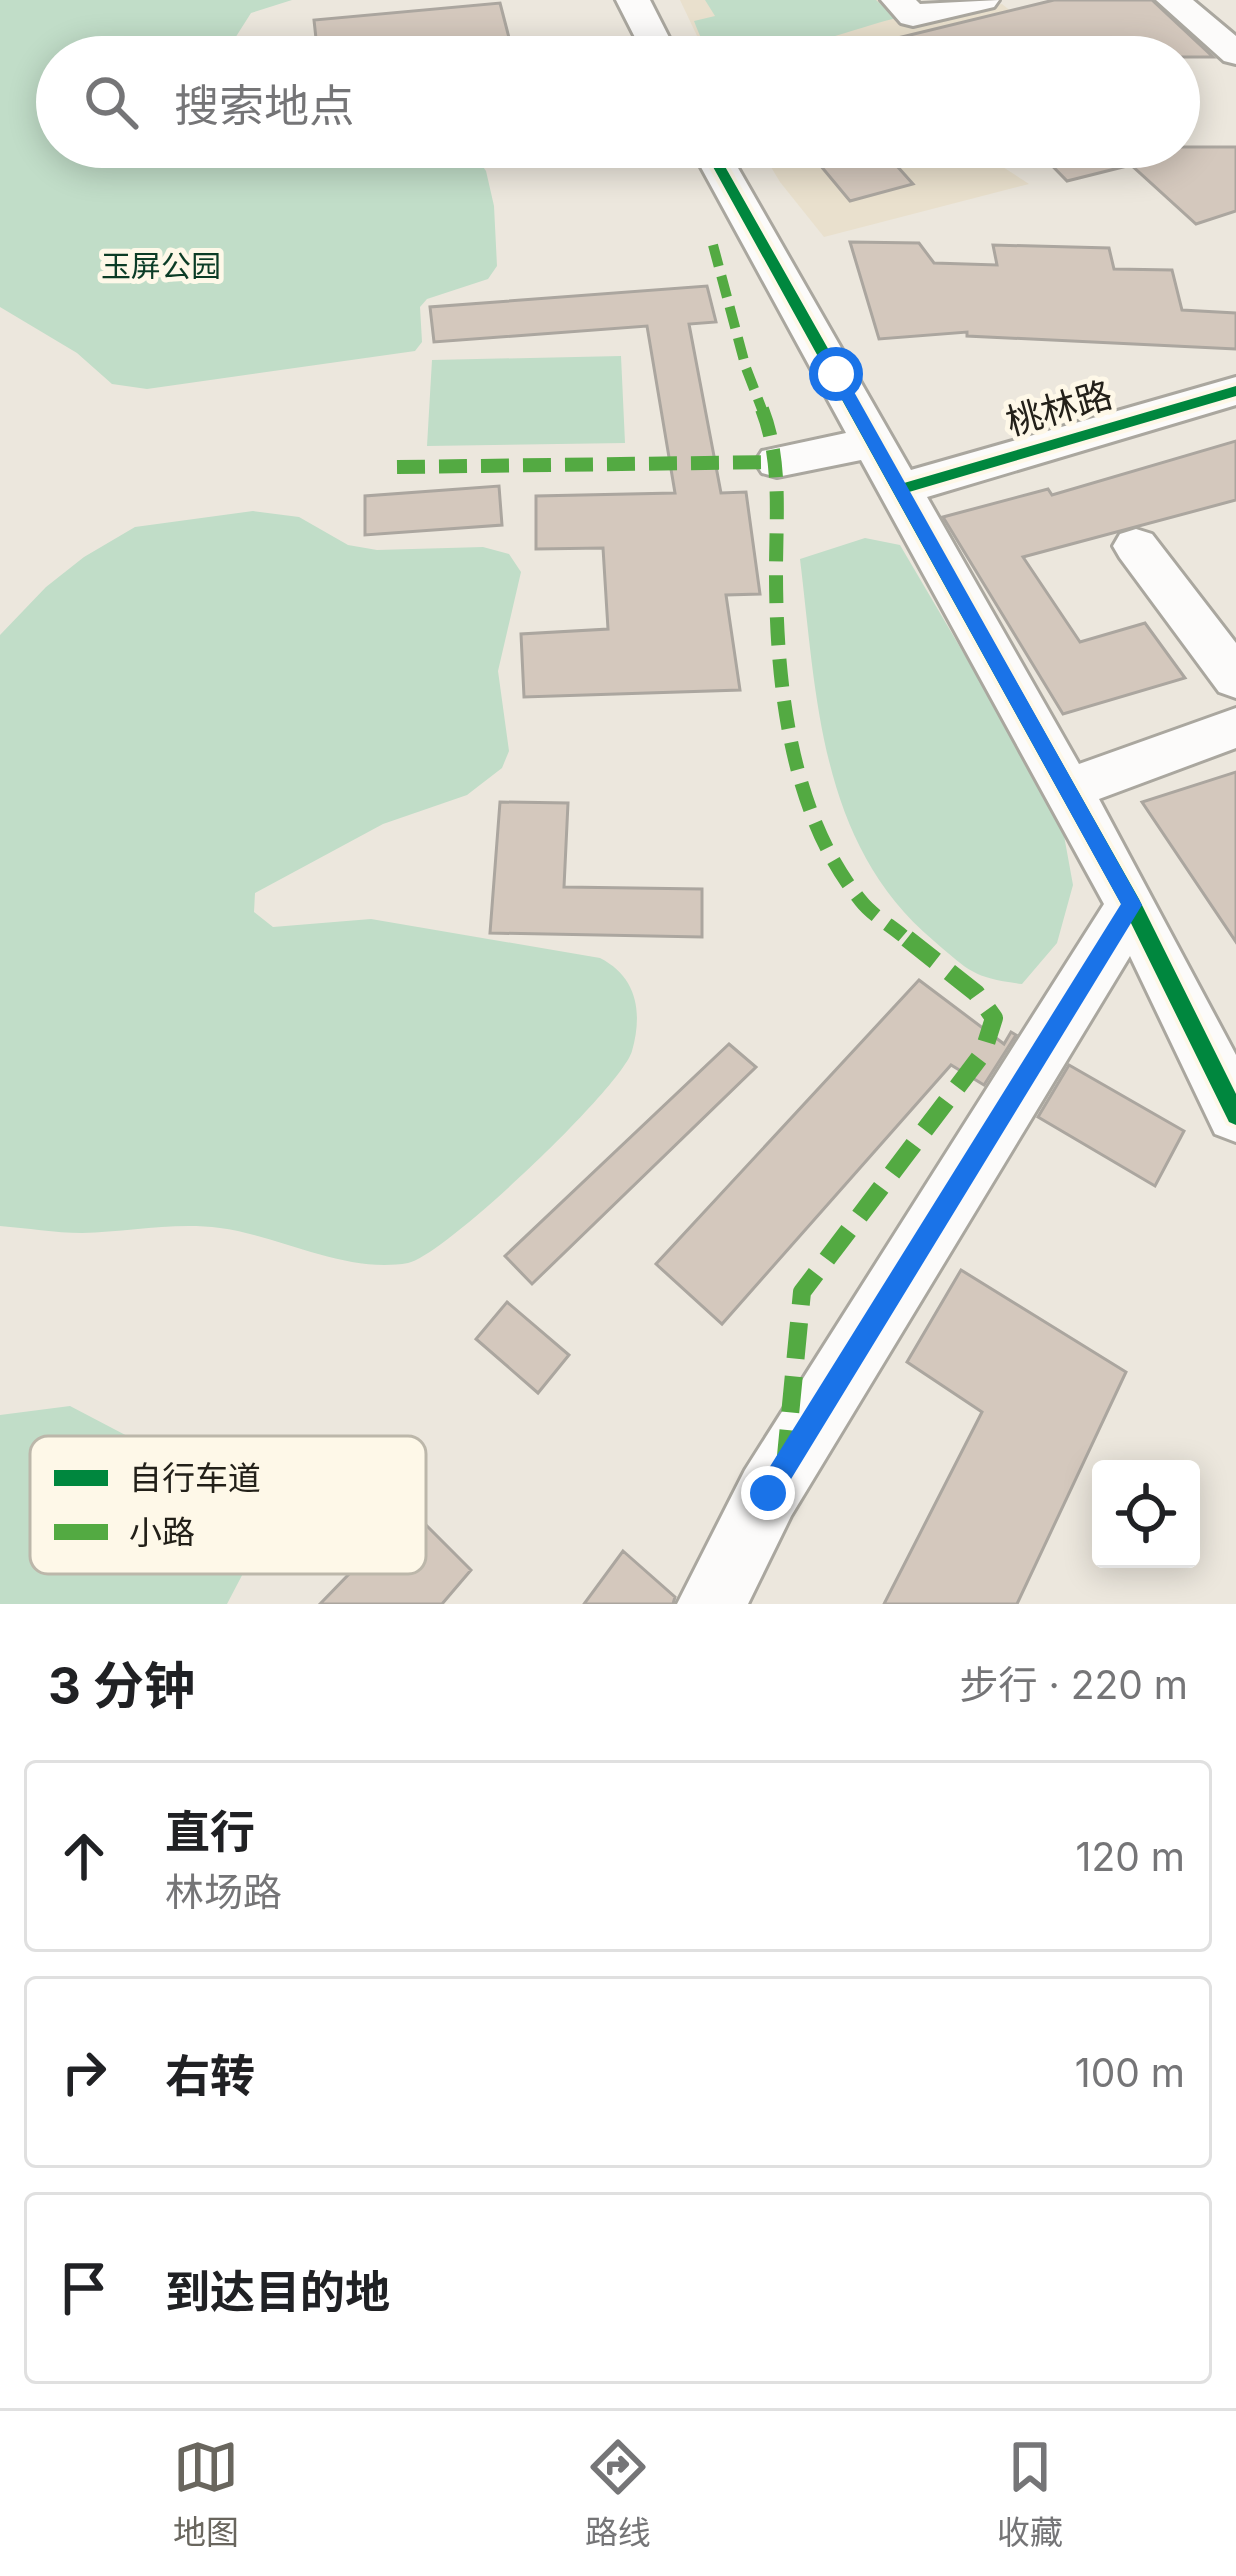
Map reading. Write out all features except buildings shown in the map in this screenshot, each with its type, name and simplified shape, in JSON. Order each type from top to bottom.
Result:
[{"type":"street","points":[[633,0],[651,36]]},
{"type":"street","points":[[906,8],[982,0]]},
{"type":"street","points":[[1173,0],[1236,54]]},
{"type":"street","points":[[720,168],[1132,905],[1236,1114]]},
{"type":"street","name":"桃林路","points":[[901,489],[1236,391]]},
{"type":"street","points":[[777,462],[874,442]]},
{"type":"street","points":[[1136,546],[1236,680]]},
{"type":"street","points":[[1068,789],[1236,728]]},
{"type":"street","points":[[711,1604],[768,1493],[1132,905]]},
{"type":"shaded area","points":[[680,0],[884,0],[912,24],[1002,4],[1041,36],[697,36]]},
{"type":"shaded area","points":[[772,168],[1004,168],[1029,184],[824,237]]},
{"type":"green space","name":"玉屏公园","points":[[0,0],[292,0],[251,13],[236,36],[36,36],[36,168],[486,171],[494,206],[497,266],[488,279],[427,299],[420,307],[422,342],[415,351],[147,389],[112,384],[77,353],[0,307]]},
{"type":"green space","points":[[705,0],[876,0],[896,18],[833,36],[700,36],[694,21],[715,16]]},
{"type":"green space","points":[[621,356],[625,443],[427,446],[432,360]]},
{"type":"green space","points":[[253,511],[299,517],[348,545],[377,550],[483,547],[509,554],[521,572],[498,671],[509,751],[502,768],[467,795],[383,824],[255,893],[254,912],[273,927],[371,919],[600,958],[622,975],[634,997],[637,1023],[632,1051],[598,1098],[492,1202],[457,1232],[408,1263],[337,1259],[243,1232],[203,1226],[82,1233],[0,1226],[0,635],[46,587],[84,557],[135,527]]},
{"type":"green space","points":[[865,538],[900,545],[1061,819],[1073,885],[1057,943],[1022,984],[974,972],[934,941],[896,902],[867,860],[846,814],[820,715],[800,559]]},
{"type":"green space","points":[[70,1406],[127,1436],[30,1436],[30,1574],[243,1574],[227,1604],[0,1604],[0,1415]]},
{"type":"marked path","points":[[713,245],[746,368],[776,444],[776,597],[782,679],[794,750],[823,844],[863,904],[976,993],[994,1018],[983,1053],[802,1292],[785,1466]]},
{"type":"marked path","points":[[397,467],[777,462]]},
{"type":"cycle path","points":[[720,168],[1132,905],[1236,1115]]},
{"type":"cycle path","points":[[901,489],[1236,391]]},
{"type":"route","points":[[768,1493],[1132,905],[836,374]]}]
